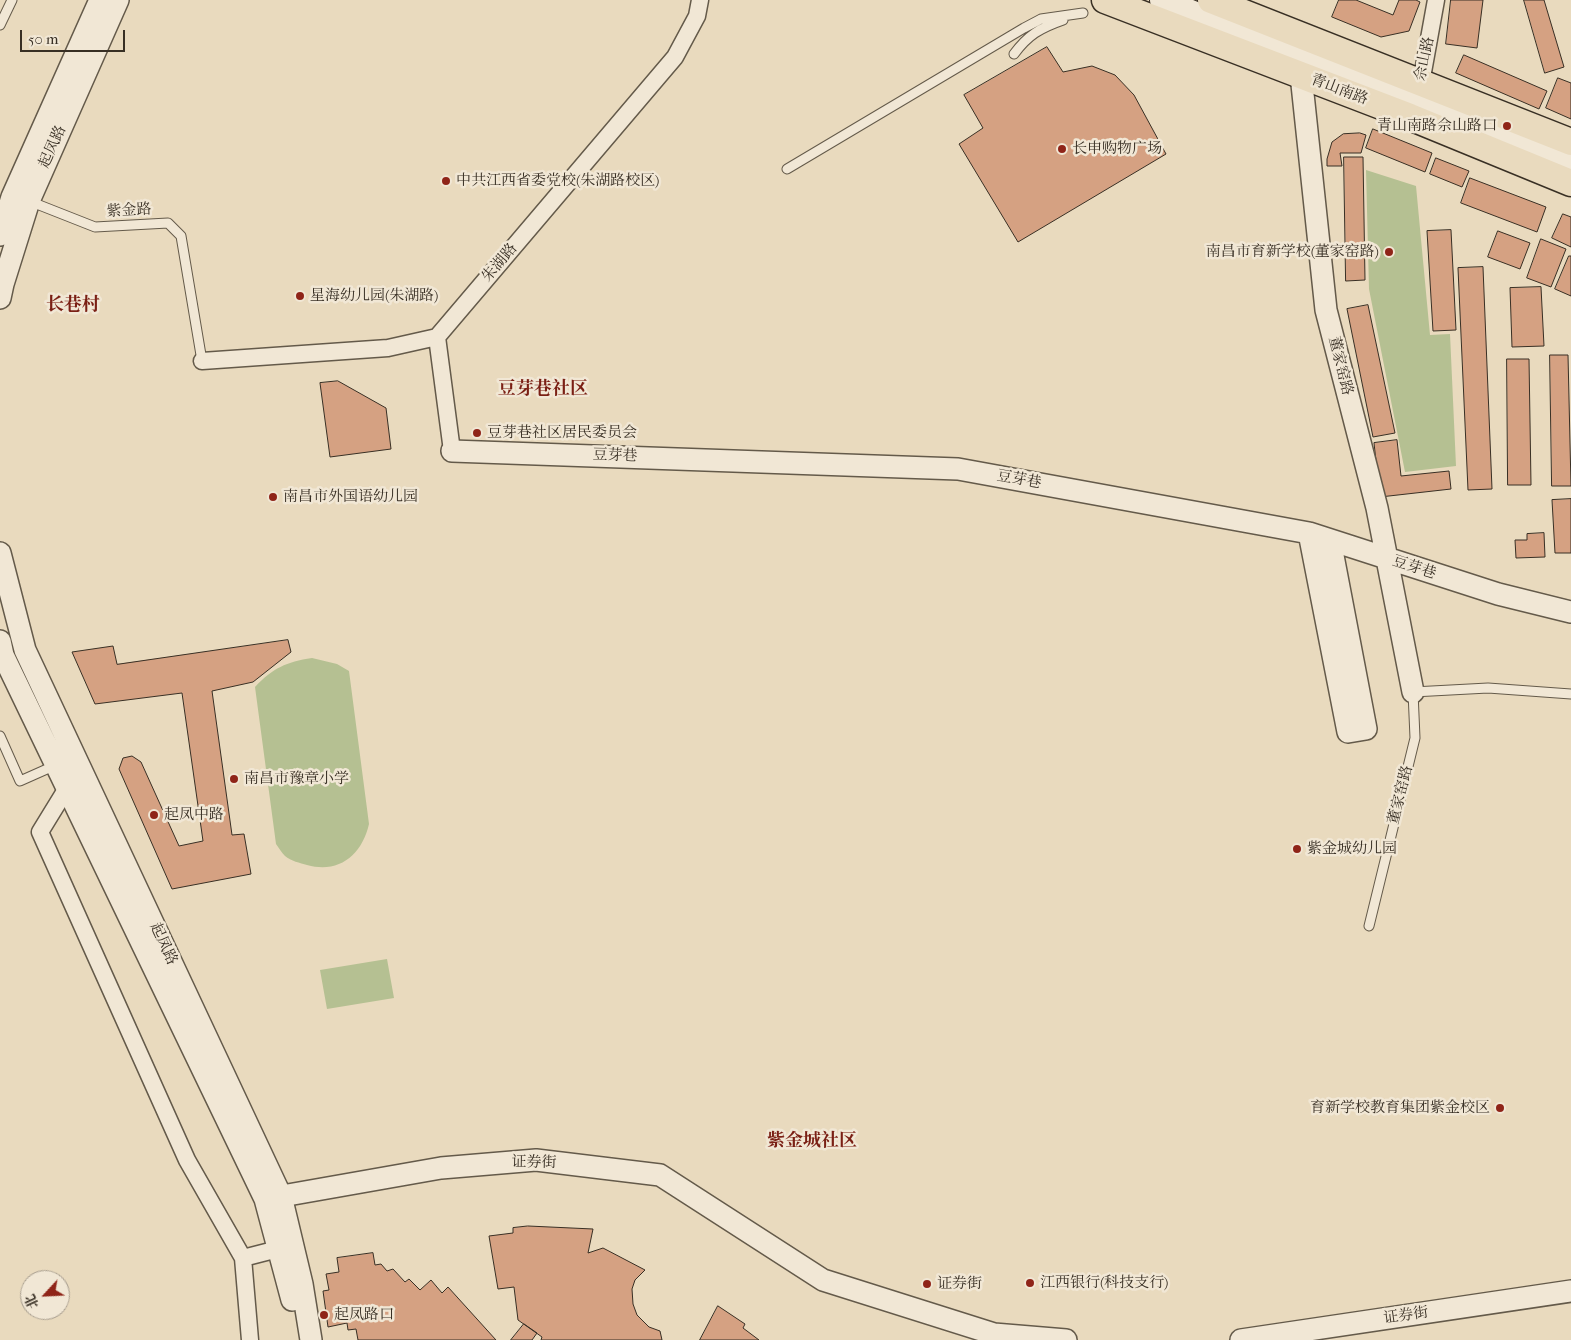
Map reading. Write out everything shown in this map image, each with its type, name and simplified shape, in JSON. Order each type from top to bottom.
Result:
[{"type":"main road","points":[[1162,0],[1301,54]]},
{"type":"main road","points":[[1180,0],[1301,54]]},
{"type":"main road","name":"青山南路","points":[[1211,0],[1301,54],[1415,100],[1571,183]]},
{"type":"main road","name":"青山南路","points":[[1097,7],[1301,54],[1415,100],[1571,142]]},
{"type":"main road","points":[[1415,100],[1571,160]]},
{"type":"main road","points":[[1415,100],[1571,171]]},
{"type":"street","name":"起凤路","points":[[0,235],[14,196],[100,0]]},
{"type":"street","name":"起凤路","points":[[0,298],[14,196],[118,0]]},
{"type":"street","name":"朱湖路","points":[[437,337],[676,57],[697,16],[700,0]]},
{"type":"street","name":"佘山路","points":[[1415,100],[1436,0]]},
{"type":"street","name":"董家窑路","points":[[1301,54],[1326,310],[1376,508],[1413,692]]},
{"type":"street","points":[[202,361],[388,348],[437,337],[452,451]]},
{"type":"street","name":"豆芽巷","points":[[452,451],[958,469],[1310,534],[1498,594],[1571,612]]},
{"type":"street","points":[[1310,534],[1348,732],[1366,728],[1330,540]]},
{"type":"street","name":"起凤路","points":[[0,553],[25,650],[273,1198],[302,1284],[311,1340]]},
{"type":"street","points":[[1,651],[25,650]]},
{"type":"street","name":"起凤路","points":[[1,651],[67,788],[273,1198],[278,1249],[295,1312],[298,1340]]},
{"type":"street","points":[[67,788],[40,832],[186,1160],[242,1258],[250,1340]]},
{"type":"street","name":"证券街","points":[[273,1198],[441,1168],[536,1160],[660,1175],[823,1280],[994,1334],[1066,1340]]},
{"type":"street","points":[[242,1258],[278,1249]]},
{"type":"street","name":"证券街","points":[[1241,1340],[1571,1291]]},
{"type":"lane","points":[[0,25],[12,0]]},
{"type":"lane","points":[[1014,54],[1024,41],[1035,32],[1058,21],[1097,7]]},
{"type":"lane","points":[[787,169],[1041,19],[1097,7]]},
{"type":"lane","name":"紫金路","points":[[14,196],[95,227],[168,223],[181,236],[202,361]]},
{"type":"lane","points":[[1413,692],[1488,688],[1571,694]]},
{"type":"lane","name":"董家窑路","points":[[1369,926],[1415,738],[1413,692]]},
{"type":"lane","points":[[0,736],[20,781],[56,765]]},
{"type":"green space","points":[[1366,170],[1416,186],[1430,335],[1450,334],[1456,466],[1405,472],[1369,289]]},
{"type":"green space","points":[[312,658],[337,664],[349,671],[369,824],[366,835],[355,853],[347,860],[329,867],[307,865],[293,861],[285,856],[276,844],[255,687],[280,667]]},
{"type":"green space","points":[[387,959],[394,998],[327,1009],[320,970]]},
{"type":"building","points":[[1339,0],[1356,0],[1393,15],[1399,0],[1416,0],[1420,2],[1409,31],[1381,37],[1332,17]]},
{"type":"building","points":[[1451,0],[1483,0],[1477,48],[1446,44]]},
{"type":"building","points":[[1524,0],[1544,0],[1564,67],[1545,73]]},
{"type":"building","name":"长申购物广场","points":[[1047,47],[1063,72],[1092,66],[1115,75],[1134,95],[1166,154],[1018,242],[959,144],[983,128],[964,95]]},
{"type":"building","points":[[1464,55],[1547,91],[1539,109],[1456,73]]},
{"type":"building","points":[[1558,78],[1571,83],[1571,119],[1546,108]]},
{"type":"building","points":[[1373,129],[1432,153],[1425,172],[1366,148]]},
{"type":"building","points":[[1360,133],[1366,135],[1361,153],[1340,153],[1342,166],[1327,166],[1332,142],[1343,134]]},
{"type":"building","points":[[1344,157],[1363,157],[1365,280],[1346,281]]},
{"type":"building","points":[[1436,158],[1469,171],[1462,187],[1430,174]]},
{"type":"building","points":[[1470,178],[1546,207],[1537,232],[1461,203]]},
{"type":"building","points":[[1563,214],[1571,217],[1571,247],[1552,238]]},
{"type":"building","points":[[1451,230],[1456,330],[1433,331],[1427,231]]},
{"type":"building","points":[[1498,231],[1530,243],[1520,269],[1488,257]]},
{"type":"building","points":[[1541,239],[1566,249],[1551,287],[1527,278]]},
{"type":"building","points":[[1569,256],[1571,256],[1571,296],[1555,289]]},
{"type":"building","points":[[1483,267],[1492,489],[1468,490],[1458,268]]},
{"type":"building","points":[[1541,287],[1544,346],[1512,347],[1510,288]]},
{"type":"building","points":[[1368,305],[1395,433],[1373,437],[1347,309]]},
{"type":"building","points":[[1550,355],[1568,355],[1571,486],[1552,486]]},
{"type":"building","points":[[1507,359],[1529,359],[1531,485],[1508,485]]},
{"type":"building","points":[[338,381],[386,408],[391,449],[330,457],[320,383]]},
{"type":"building","points":[[1397,440],[1401,476],[1449,471],[1451,489],[1380,497],[1374,443]]},
{"type":"building","points":[[1571,499],[1571,553],[1555,553],[1552,500]]},
{"type":"building","points":[[1544,533],[1545,557],[1516,558],[1515,540],[1527,540],[1527,534]]},
{"type":"building","points":[[288,640],[291,652],[253,682],[212,691],[232,835],[244,834],[251,874],[172,889],[119,769],[123,758],[132,756],[141,762],[179,846],[203,841],[182,693],[95,704],[72,652],[113,646],[117,664]]},
{"type":"building","points":[[528,1226],[593,1229],[588,1253],[603,1248],[645,1270],[635,1280],[632,1289],[633,1304],[637,1315],[649,1327],[660,1331],[662,1340],[541,1340],[542,1337],[518,1320],[514,1287],[498,1289],[489,1236],[513,1233],[513,1228]]},
{"type":"building","points":[[373,1253],[375,1265],[381,1264],[387,1271],[393,1269],[405,1282],[409,1279],[420,1290],[431,1280],[442,1293],[448,1287],[496,1340],[358,1340],[356,1329],[348,1330],[347,1323],[328,1327],[323,1291],[329,1290],[326,1274],[339,1272],[337,1258]]},
{"type":"building","points":[[718,1306],[745,1324],[743,1328],[759,1340],[700,1340]]},
{"type":"building","points":[[524,1324],[537,1333],[532,1340],[511,1340]]},
{"type":"place","name":"青山南路佘山路口","points":[[1507,126]]},
{"type":"place","name":"长申购物广场","points":[[1062,149]]},
{"type":"place","name":"中共江西省委党校(朱湖路校区)","points":[[446,181]]},
{"type":"place","name":"南昌市育新学校(董家窑路)","points":[[1389,252]]},
{"type":"place","name":"星海幼儿园(朱湖路)","points":[[300,296]]},
{"type":"place","name":"豆芽巷社区居民委员会","points":[[477,433]]},
{"type":"place","name":"南昌市外国语幼儿园","points":[[273,497]]},
{"type":"place","name":"南昌市豫章小学","points":[[234,779]]},
{"type":"place","name":"起凤中路","points":[[154,815]]},
{"type":"place","name":"紫金城幼儿园","points":[[1297,849]]},
{"type":"place","name":"育新学校教育集团紫金校区","points":[[1500,1108]]},
{"type":"place","name":"江西银行(科技支行)","points":[[1030,1283]]},
{"type":"place","name":"证券街","points":[[927,1284]]},
{"type":"place","name":"起凤路口","points":[[324,1315]]},
{"type":"district","name":"长巷村","points":[[73,306]]},
{"type":"district","name":"豆芽巷社区","points":[[543,390]]},
{"type":"district","name":"紫金城社区","points":[[812,1142]]}]
